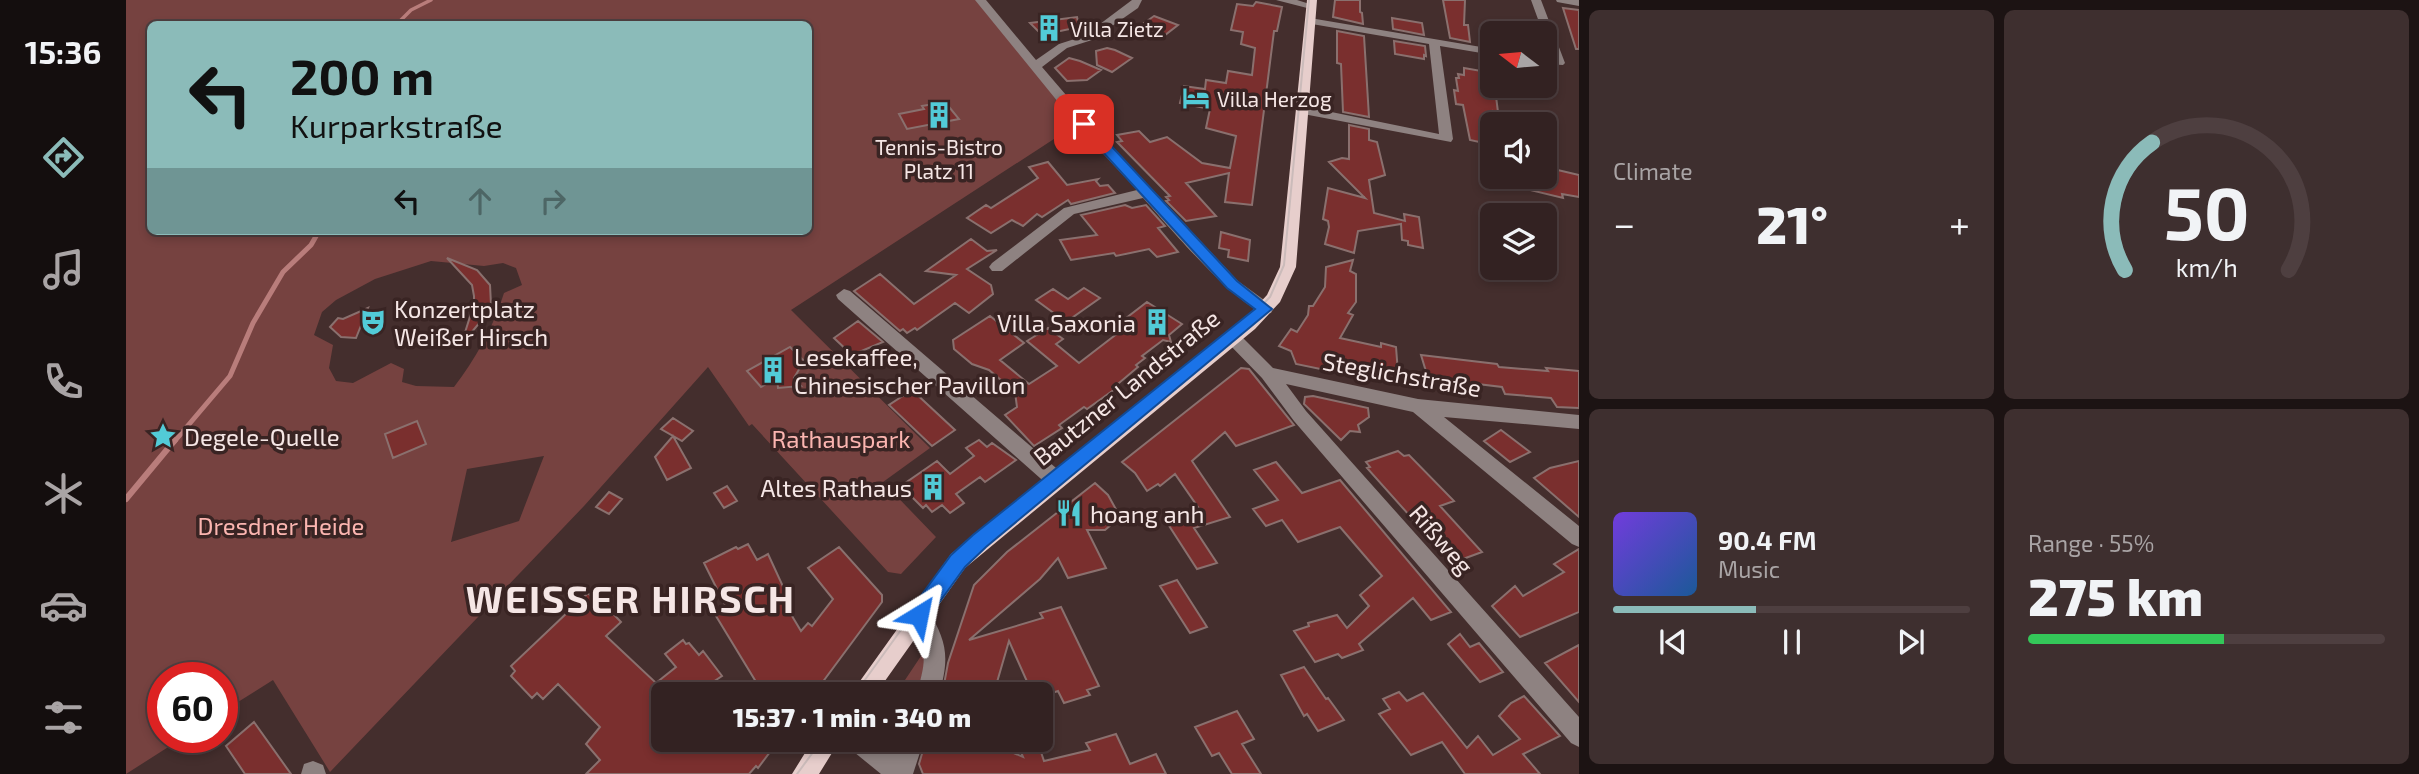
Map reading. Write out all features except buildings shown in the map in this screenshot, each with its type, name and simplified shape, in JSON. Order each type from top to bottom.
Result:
[{"type":"main road","name":"Bautzner Landstraße","points":[[870,682],[958,561],[1232,338],[1265,309],[1282,284],[1287,267],[1311,3]]},
{"type":"main road","points":[[804,774],[820,752]]},
{"type":"street","points":[[980,0],[1077,117],[1232,285],[1265,309]]},
{"type":"street","points":[[1035,67],[1063,46],[1088,38],[1134,6],[1137,0]]},
{"type":"street","points":[[1281,0],[1311,3]]},
{"type":"street","points":[[1536,0],[1544,21]]},
{"type":"street","points":[[1561,0],[1579,3]]},
{"type":"street","points":[[1310,21],[1480,50]]},
{"type":"street","points":[[1302,110],[1446,139],[1434,42]]},
{"type":"street","points":[[997,267],[1069,211],[1147,192]]},
{"type":"street","points":[[844,295],[1056,480]]},
{"type":"street","points":[[1232,338],[1268,373]]},
{"type":"street","name":"Steglichstraße","points":[[1268,373],[1418,406],[1579,422]]},
{"type":"street","name":"Rißweg","points":[[1268,373],[1300,416],[1579,736]]},
{"type":"street","points":[[1418,406],[1579,538]]},
{"type":"street","points":[[919,615],[932,636],[938,659],[931,682]]},
{"type":"street","points":[[873,752],[901,774],[908,752]]},
{"type":"green space","name":"Dresdner Heide","points":[[126,0],[977,0],[1077,124],[791,310],[930,448],[883,482],[936,537],[901,574],[888,572],[752,424],[749,426],[708,367],[584,506],[330,772],[273,680],[238,702],[238,662],[147,662],[147,753],[159,753],[126,774]],"holes":[[[431,261],[484,266],[503,263],[516,268],[522,285],[504,293],[483,342],[454,387],[416,386],[402,382],[404,369],[391,363],[353,383],[336,381],[329,368],[333,345],[314,335],[322,312],[336,300],[375,279]],[[544,456],[519,521],[451,542],[467,469]]]},
{"type":"green space","points":[[923,653],[927,658],[920,682],[904,682]]},
{"type":"waterway","points":[[400,21],[411,10],[431,0]]},
{"type":"waterway","points":[[174,442],[230,376],[253,323],[283,272],[311,245],[317,235]]},
{"type":"waterway","points":[[126,499],[175,440]]},
{"type":"tram line","points":[[863,682],[953,558],[976,536],[1245,322],[1270,297],[1284,265],[1309,0]]},
{"type":"tram line","points":[[936,598],[962,565],[1006,525]]},
{"type":"tram line","points":[[797,774],[813,752]]},
{"type":"place","name":"Villa Zietz","points":[[1049,28]]},
{"type":"place","name":"Villa Herzog","points":[[1196,98]]},
{"type":"place","name":"Tennis-Bistro Platz 11","points":[[939,115]]},
{"type":"place","name":"Konzertplatz Weißer Hirsch","points":[[373,322]]},
{"type":"place","name":"Villa Saxonia","points":[[1157,322]]},
{"type":"place","name":"Lesekaffee, Chinesischer Pavillon","points":[[773,370]]},
{"type":"place","name":"Degele-Quelle","points":[[163,436]]},
{"type":"place","name":"Altes Rathaus","points":[[933,487]]},
{"type":"place","name":"hoang anh","points":[[1069,513]]},
{"type":"district","name":"WEISSER HIRSCH","points":[[631,598]]},
{"type":"route","points":[[919,615],[958,561],[980,541],[1249,325],[1265,309],[1232,285],[1084,124]]},
{"type":"park label","name":"Rathauspark","points":[[841,438]]}]
